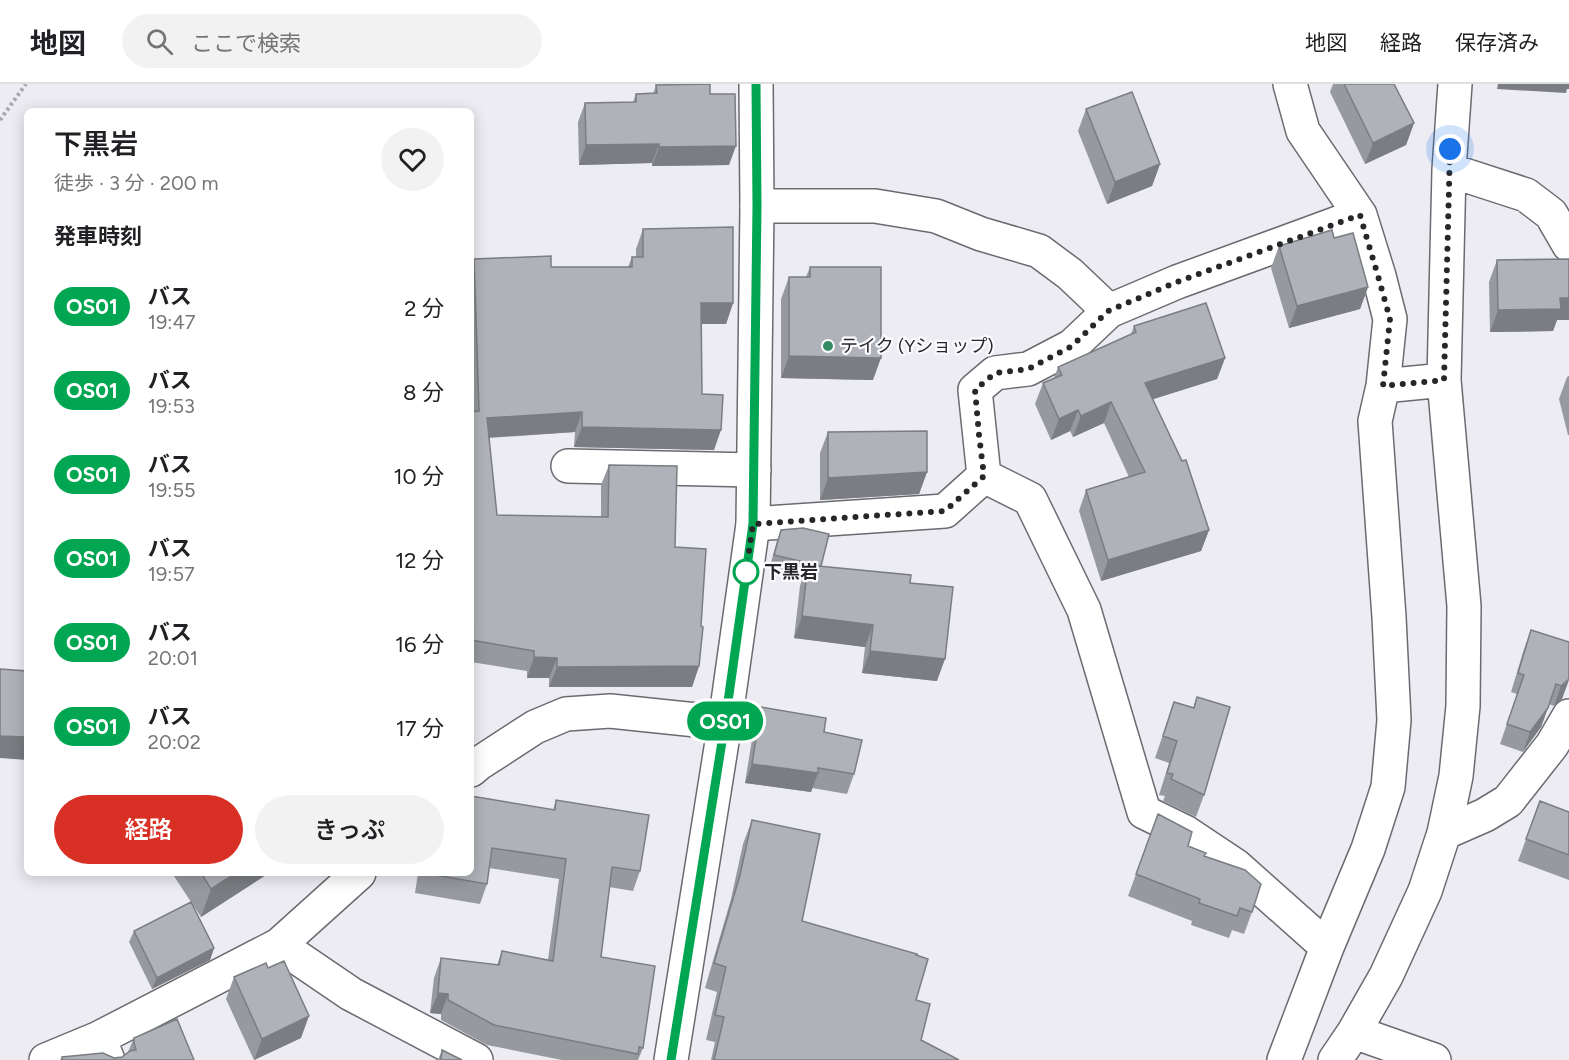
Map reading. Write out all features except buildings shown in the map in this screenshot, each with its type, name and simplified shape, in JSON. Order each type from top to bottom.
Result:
[{"type":"street","points":[[671,1060],[725,723],[753,524],[757,206],[756,84]]},
{"type":"street","points":[[1284,1060],[1327,947],[1368,849],[1388,787],[1394,720],[1375,421],[1383,386],[1390,319],[1360,215],[1303,131],[1290,84]]},
{"type":"street","points":[[1335,1060],[1386,976],[1425,891],[1444,833],[1456,776],[1463,706],[1464,606],[1444,380],[1449,171],[1455,84]]},
{"type":"street","points":[[1449,171],[1526,195],[1551,214],[1569,245]]},
{"type":"street","points":[[757,206],[875,206],[936,216],[981,234],[1039,251],[1070,274],[1108,311]]},
{"type":"street","points":[[984,476],[975,390],[995,373],[1028,369],[1072,346],[1108,311],[1177,282],[1360,215]]},
{"type":"street","points":[[1383,386],[1444,380]]},
{"type":"street","points":[[568,466],[754,470]]},
{"type":"street","points":[[753,524],[945,511],[984,476]]},
{"type":"street","points":[[984,476],[1030,499],[1084,610],[1144,812],[1185,831],[1236,866],[1327,947]]},
{"type":"street","points":[[474,767],[535,727],[566,714],[610,711],[725,723]]},
{"type":"street","points":[[1444,833],[1485,815],[1508,801],[1552,745],[1569,716]]},
{"type":"street","points":[[46,1060],[104,1049],[279,945],[356,876]]},
{"type":"street","points":[[279,945],[351,994],[476,1060]]},
{"type":"street","points":[[1354,1032],[1434,1060]]},
{"type":"path","points":[[0,120],[26,84]]},
{"type":"bus line","name":"OS01","points":[[671,1060],[725,723],[753,524],[757,206],[756,84]]},
{"type":"place","name":"テイク (Yショップ)","points":[[828,346]]},
{"type":"place","name":"下黒岩","points":[[746,572]]},
{"type":"route","points":[[746,572],[753,524],[945,511],[984,476],[975,390],[995,373],[1028,369],[1072,346],[1108,311],[1177,282],[1360,215],[1390,319],[1383,386],[1444,380],[1450,149]]}]
